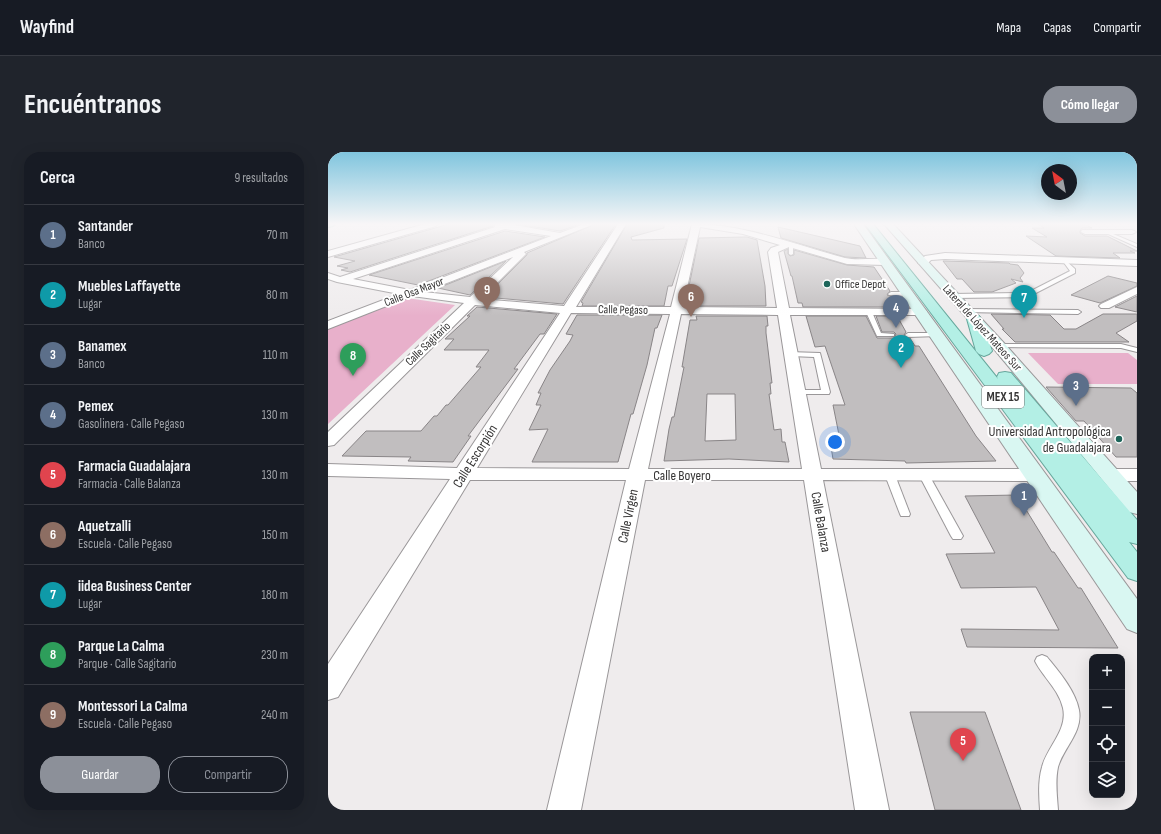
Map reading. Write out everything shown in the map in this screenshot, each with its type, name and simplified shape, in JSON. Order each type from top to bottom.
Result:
[{"type":"main road","points":[[881,255],[900,294],[921,312],[1137,621]]},
{"type":"main road","name":"MEX 15","points":[[890,255],[1137,571]]},
{"type":"main road","name":"MEX 15","points":[[897,255],[992,349],[1137,536]]},
{"type":"main road","name":"Lateral de López Mateos Sur","points":[[916,255],[970,315]]},
{"type":"main road","points":[[970,315],[992,349]]},
{"type":"main road","points":[[941,340],[998,391]]},
{"type":"main road","name":"Lateral de López Mateos Sur","points":[[992,349],[1137,507]]},
{"type":"street","points":[[328,284],[417,255]]},
{"type":"street","name":"Calle Osa Mayor","points":[[328,325],[510,255]]},
{"type":"street","name":"Calle Sagitario","points":[[328,441],[520,255]]},
{"type":"street","name":"Calle Escorpión","points":[[328,688],[602,255]]},
{"type":"street","name":"Calle Virgen","points":[[564,810],[637,475],[689,255]]},
{"type":"street","name":"Calle Balanza","points":[[773,255],[872,810]]},
{"type":"street","points":[[819,255],[847,261],[885,262]]},
{"type":"street","points":[[923,263],[928,258],[945,256],[1137,263]]},
{"type":"street","points":[[1096,262],[1137,271]]},
{"type":"street","points":[[1115,262],[1137,267]]},
{"type":"street","name":"Calle Pegaso","points":[[328,276],[341,280],[411,293],[472,301],[567,310],[921,312]]},
{"type":"street","points":[[1104,306],[1137,290]]},
{"type":"street","points":[[1116,300],[1130,304]]},
{"type":"street","name":"Calle Boyero","points":[[328,470],[463,474],[1035,475]]},
{"type":"street","points":[[1109,475],[1137,475]]},
{"type":"lane","points":[[952,296],[1028,295],[1072,272],[1073,270],[1064,260]]},
{"type":"lane","points":[[868,312],[879,334],[892,335]]},
{"type":"lane","points":[[970,315],[1078,312]]},
{"type":"lane","points":[[908,335],[941,340]]},
{"type":"lane","points":[[992,349],[1121,346],[1137,350]]},
{"type":"lane","points":[[791,354],[818,354],[826,392],[798,392]]},
{"type":"lane","points":[[890,475],[905,514]]},
{"type":"lane","points":[[924,475],[956,536]]},
{"type":"lane","points":[[1042,661],[1069,701],[1072,716],[1071,724],[1050,766],[1048,792],[1050,810]]},
{"type":"shaded area","points":[[407,298],[455,305],[328,424],[328,329]]},
{"type":"shaded area","points":[[1028,353],[1128,353],[1137,360],[1137,384],[1058,384]]},
{"type":"building","points":[[342,255],[404,255],[350,272],[341,270],[348,268],[337,266],[355,261],[334,257]]},
{"type":"building","points":[[432,255],[498,255],[418,285],[369,275]]},
{"type":"building","points":[[527,255],[596,255],[563,304],[485,297]]},
{"type":"building","points":[[609,255],[682,255],[672,286],[668,286],[664,306],[582,306],[583,303],[581,302]]},
{"type":"building","points":[[696,255],[760,255],[765,286],[766,306],[696,306],[696,286],[689,286]]},
{"type":"building","points":[[785,255],[790,256],[811,255],[847,265],[874,267],[890,291],[887,295],[893,297],[897,303],[889,303],[892,307],[803,307],[802,303],[798,303]]},
{"type":"building","points":[[837,255],[864,255],[866,258],[845,257]]},
{"type":"building","points":[[1054,255],[1115,255],[1120,258]]},
{"type":"building","points":[[506,261],[470,295],[438,288]]},
{"type":"building","points":[[943,261],[1009,263],[1018,265],[1024,273],[1020,278],[1023,282],[1011,279],[1016,283],[992,292],[974,292],[962,279],[957,279]]},
{"type":"building","points":[[1108,276],[1137,283],[1137,286],[1100,303],[1071,295]]},
{"type":"building","points":[[1137,296],[1137,312],[1115,307]]},
{"type":"building","points":[[477,307],[557,314],[544,334],[540,334],[514,369],[518,369],[468,436],[471,436],[453,462],[408,461],[411,457],[342,456],[366,431],[421,431],[434,416],[437,416],[446,405],[448,405],[481,367],[476,367],[489,350],[444,350],[454,339],[445,339],[470,316],[467,316]]},
{"type":"building","points":[[991,314],[1050,315],[1064,329],[1076,329],[1103,314],[1137,314],[1137,321],[1116,333],[1129,342],[1015,342],[1002,329],[1004,329]]},
{"type":"building","points":[[577,315],[662,315],[657,328],[655,328],[647,365],[633,414],[631,414],[618,462],[532,462],[548,429],[529,430],[541,405],[536,405],[541,393],[538,393],[550,370],[573,335],[566,334]]},
{"type":"building","points":[[696,316],[767,316],[768,326],[766,326],[766,333],[772,383],[770,383],[771,394],[769,394],[774,430],[781,429],[782,442],[785,442],[789,462],[729,459],[664,461],[669,429],[672,417],[674,417],[684,367],[682,367],[690,320],[697,320]],"holes":[[[707,394],[735,394],[736,440],[705,441]]]},
{"type":"building","points":[[806,316],[866,316],[877,338],[894,338],[896,334],[894,332],[882,332],[876,316],[897,316],[906,332],[904,335],[910,338],[915,346],[919,346],[976,436],[996,461],[906,463],[905,461],[833,459],[829,435],[839,435],[833,405],[845,405],[825,346],[815,347]]},
{"type":"building","points":[[1046,387],[1131,388],[1137,393],[1137,457],[1116,457],[1084,421],[1076,421]]},
{"type":"building","points":[[1017,495],[1052,552],[1054,552],[1078,588],[1081,588],[1118,648],[967,647],[961,629],[1059,630],[1036,587],[961,588],[946,554],[995,553],[965,496]]},
{"type":"building","points":[[910,712],[985,712],[1021,810],[935,810]]},
{"type":"place","name":"Office Depot","points":[[827,284]]},
{"type":"place","name":"Montessori La Calma","points":[[487,310]]},
{"type":"place","name":"Aquetzalli","points":[[691,317]]},
{"type":"place","name":"iidea Business Center","points":[[1024,318]]},
{"type":"place","name":"Pemex","points":[[896,328]]},
{"type":"place","name":"Muebles Laffayette","points":[[901,368]]},
{"type":"place","name":"Parque La Calma","points":[[353,376]]},
{"type":"place","name":"Banamex","points":[[1076,406]]},
{"type":"place","name":"Universidad Antropológica de Guadalajara","points":[[1119,439]]},
{"type":"place","name":"Santander","points":[[1024,516]]},
{"type":"place","name":"Farmacia Guadalajara","points":[[963,761]]}]
